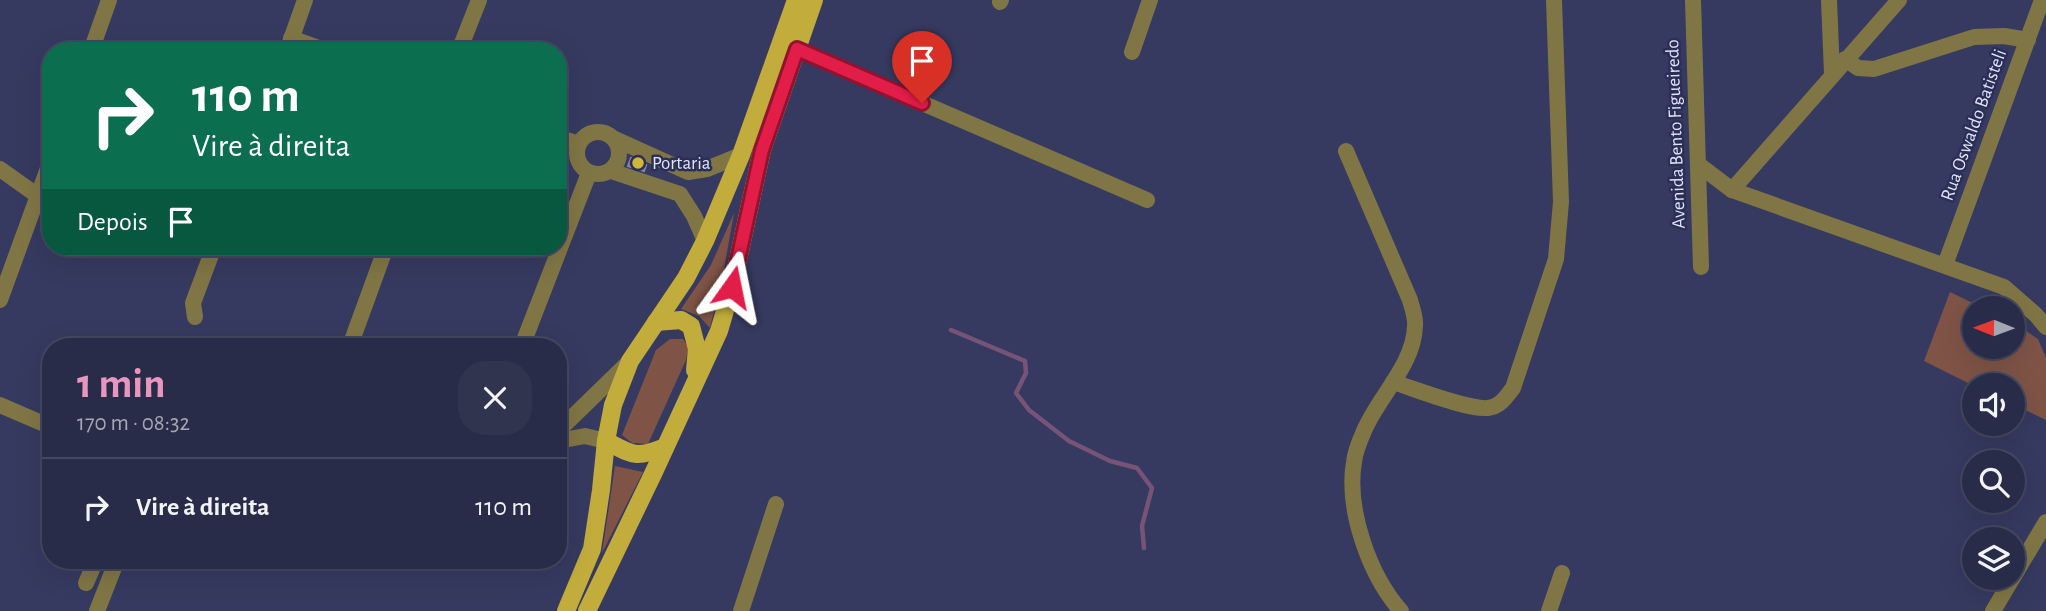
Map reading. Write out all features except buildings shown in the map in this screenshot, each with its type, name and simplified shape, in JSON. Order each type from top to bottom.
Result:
[{"type":"main road","points":[[566,611],[592,549],[613,405],[630,361],[686,278],[705,241],[741,155],[796,0]]},
{"type":"main road","points":[[587,611],[719,331],[732,287],[762,150],[814,0]]},
{"type":"main road","points":[[656,322],[681,320],[691,326],[697,349],[695,380]]},
{"type":"main road","points":[[606,441],[632,455],[646,455],[665,447]]},
{"type":"street","points":[[94,42],[109,0]]},
{"type":"street","points":[[290,42],[305,0]]},
{"type":"street","points":[[463,42],[479,0]]},
{"type":"street","points":[[1132,52],[1150,0]]},
{"type":"street","points":[[1393,382],[1471,406],[1489,408],[1503,402],[1513,388],[1556,259],[1561,202],[1554,0]]},
{"type":"street","name":"Avenida Bento Figueiredo","points":[[1693,0],[1701,267]]},
{"type":"street","points":[[1829,0],[1832,74]]},
{"type":"street","points":[[1731,190],[1899,0]]},
{"type":"street","name":"Rua Oswaldo Batisteli","points":[[1945,265],[2042,0]]},
{"type":"street","points":[[1845,59],[1858,68],[1874,69],[1974,37],[2004,36],[2028,40]]},
{"type":"street","points":[[797,49],[1147,200]]},
{"type":"street","points":[[705,241],[680,194],[611,171],[589,173],[578,160],[579,144],[583,138],[595,132],[609,134],[688,172],[707,169],[741,155]]},
{"type":"street","points":[[567,139],[579,144]]},
{"type":"street","points":[[611,171],[619,159],[615,139]]},
{"type":"street","points":[[1346,151],[1410,300],[1415,326],[1410,349],[1365,429],[1354,461],[1354,495],[1359,528],[1371,564],[1401,611]]},
{"type":"street","points":[[1699,165],[1731,190],[2004,287],[2036,314],[2046,327]]},
{"type":"street","points":[[0,169],[38,195]]},
{"type":"street","points":[[680,194],[688,172]]},
{"type":"street","points":[[567,230],[589,173]]},
{"type":"street","points":[[0,300],[42,184]]},
{"type":"street","points":[[195,317],[193,303],[211,256]]},
{"type":"street","points":[[353,338],[383,256]]},
{"type":"street","points":[[525,338],[557,256]]},
{"type":"street","points":[[567,422],[630,361]]},
{"type":"street","points":[[0,405],[42,423]]},
{"type":"street","points":[[567,439],[585,436],[606,441]]},
{"type":"street","points":[[741,611],[776,504]]},
{"type":"street","points":[[1993,611],[2046,522]]},
{"type":"street","points":[[86,583],[92,569]]},
{"type":"street","points":[[97,611],[113,569]]},
{"type":"street","points":[[1549,611],[1562,573]]},
{"type":"shaded area","points":[[734,213],[710,328],[699,316],[681,309],[711,265]]},
{"type":"shaded area","points":[[1950,292],[1962,298],[1962,359],[2025,359],[2025,330],[2038,339],[2046,358],[2046,420],[2025,410],[2025,373],[1962,373],[1962,380],[1924,361]]},
{"type":"shaded area","points":[[670,339],[683,339],[689,348],[686,360],[648,444],[632,443],[622,435],[656,350]]},
{"type":"shaded area","points":[[615,466],[643,472],[602,553]]},
{"type":"waterway","points":[[951,330],[1025,361],[1026,373],[1016,393],[1029,410],[1069,441],[1110,461],[1137,468],[1152,488],[1142,526],[1144,548]]},
{"type":"place","name":"Portaria","points":[[638,163]]},
{"type":"route","points":[[732,287],[762,150],[797,49],[922,103]]}]
